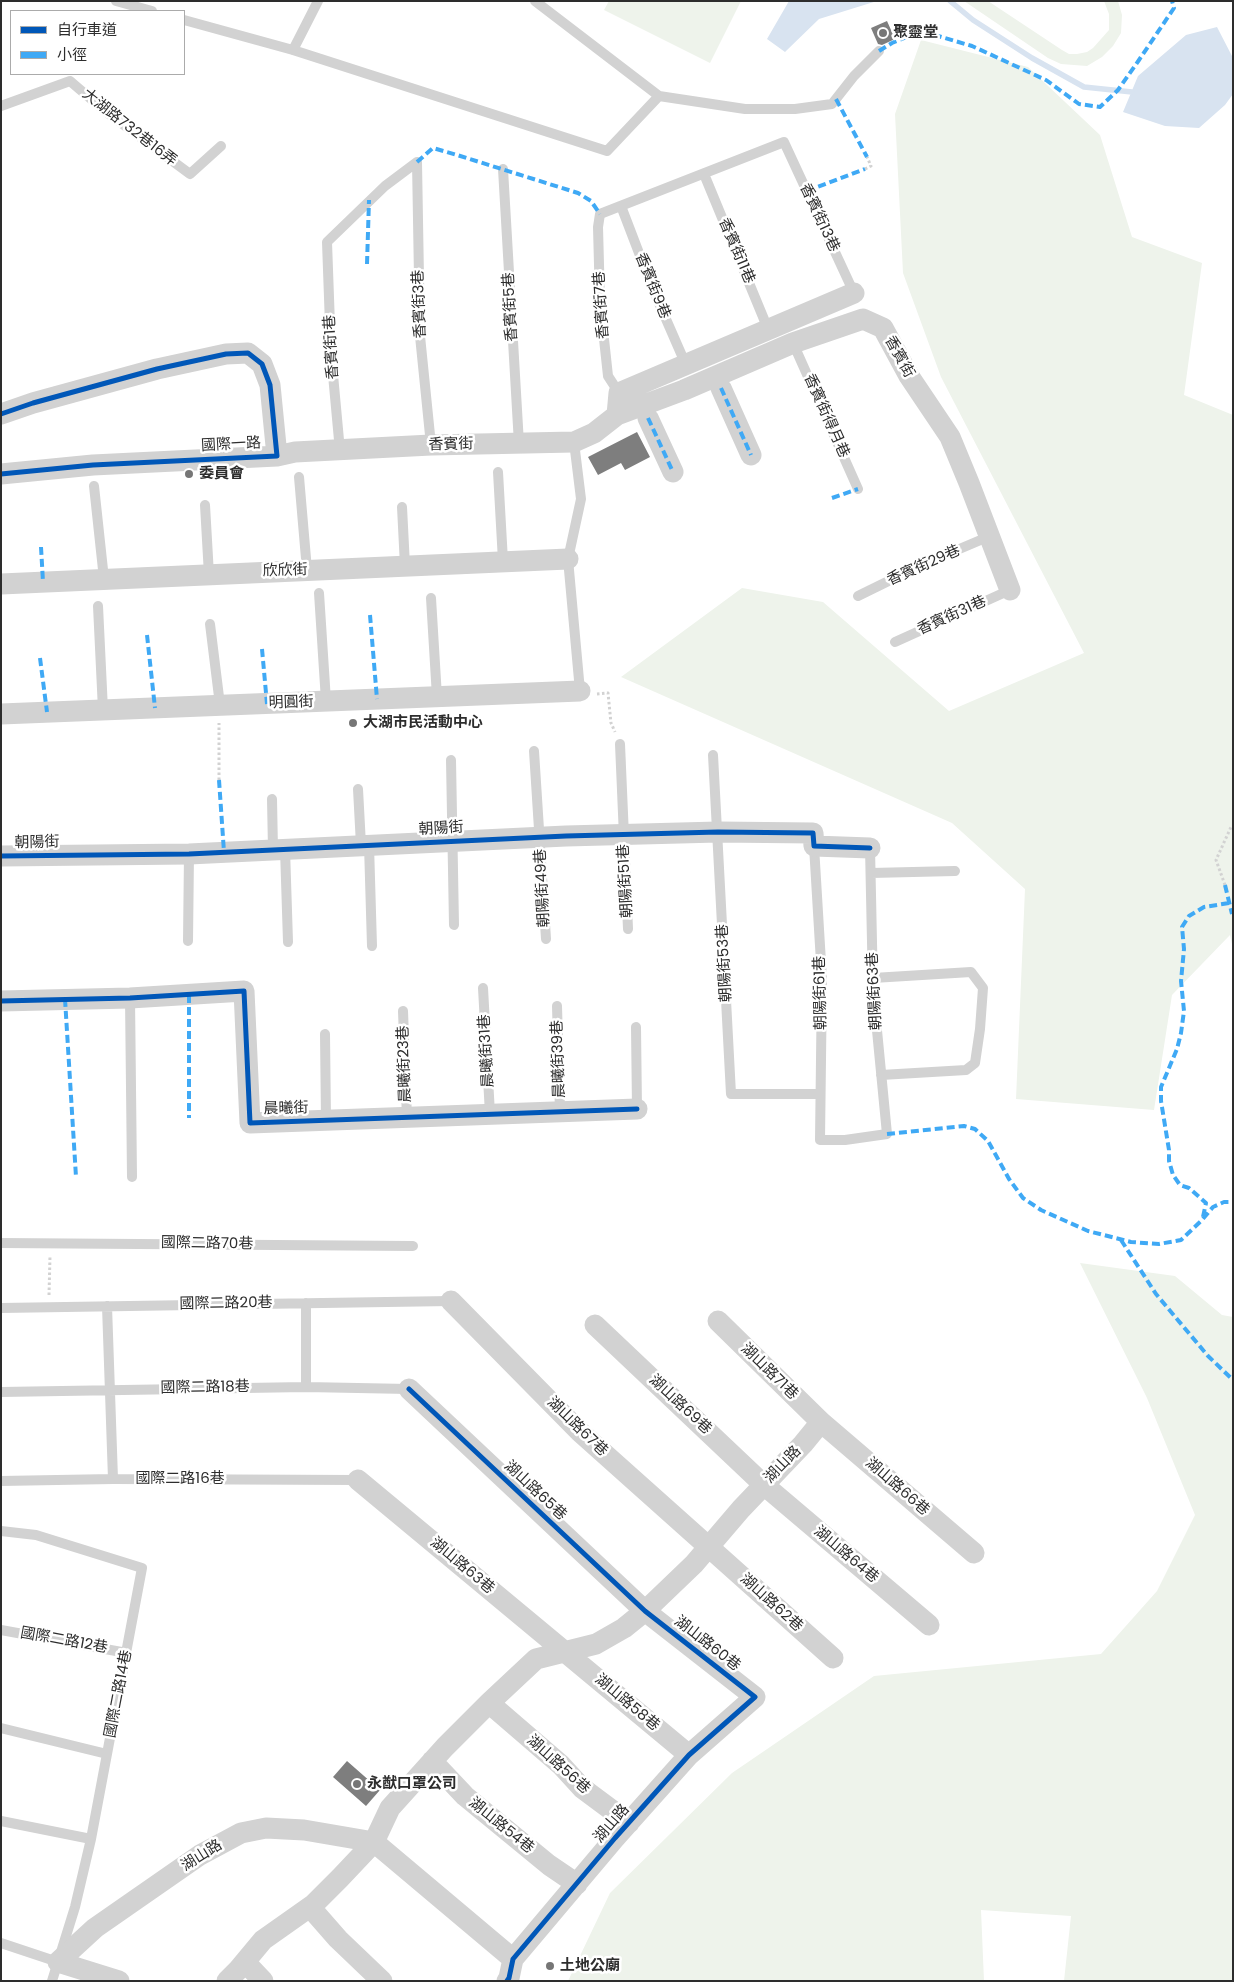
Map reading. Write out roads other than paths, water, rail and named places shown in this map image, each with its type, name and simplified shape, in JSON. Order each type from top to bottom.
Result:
[{"type":"street","points":[[617,415],[619,393],[854,293]]},
{"type":"street","name":"香賓街","points":[[277,456],[295,452],[431,445],[574,442],[594,433],[617,415],[684,390],[793,343],[863,320],[884,328],[909,376],[950,438],[1010,590]]},
{"type":"street","name":"國際一路","points":[[1,414],[33,403],[157,369],[226,354],[248,353],[262,364],[270,385],[277,456],[93,465],[1,474]]},
{"type":"street","points":[[721,388],[751,455]]},
{"type":"street","points":[[648,418],[673,472]]},
{"type":"street","name":"欣欣街","points":[[1,584],[568,558]]},
{"type":"street","name":"明圓街","points":[[1,714],[580,691]]},
{"type":"street","name":"朝陽街","points":[[1,856],[190,854],[540,837],[718,832],[813,833],[814,846]]},
{"type":"street","points":[[814,846],[870,848]]},
{"type":"street","name":"晨曦街","points":[[1,1000],[130,998],[244,991],[250,1123],[637,1109]]},
{"type":"street","name":"湖山路67巷","points":[[451,1301],[580,1432],[709,1548]]},
{"type":"street","name":"湖山路71巷","points":[[718,1321],[820,1422]]},
{"type":"street","name":"湖山路69巷","points":[[595,1325],[764,1485]]},
{"type":"street","name":"湖山路65巷","points":[[409,1389],[645,1611]]},
{"type":"street","name":"湖山路","points":[[227,1981],[263,1940],[310,1907],[374,1842],[390,1808],[432,1761],[489,1703],[536,1659],[596,1644],[624,1628],[645,1611],[709,1548],[741,1509],[803,1444],[820,1422]]},
{"type":"street","name":"湖山路66巷","points":[[820,1422],[974,1553]]},
{"type":"street","name":"湖山路63巷","points":[[358,1480],[566,1652]]},
{"type":"street","name":"湖山路64巷","points":[[764,1485],[929,1625]]},
{"type":"street","name":"湖山路62巷","points":[[709,1548],[833,1658]]},
{"type":"street","name":"湖山路60巷","points":[[645,1611],[755,1696]]},
{"type":"street","name":"湖山路58巷","points":[[566,1652],[689,1755]]},
{"type":"street","name":"湖山路","points":[[507,1981],[513,1959],[689,1755],[755,1696]]},
{"type":"street","name":"湖山路56巷","points":[[489,1703],[561,1765],[582,1788],[629,1824]]},
{"type":"street","name":"湖山路54巷","points":[[432,1761],[465,1796],[549,1865],[577,1884]]},
{"type":"street","name":"湖山路","points":[[55,1971],[95,1928],[200,1855],[241,1833],[266,1828],[304,1830],[374,1842]]},
{"type":"street","points":[[374,1842],[513,1959]]},
{"type":"street","points":[[310,1907],[338,1939],[382,1981]]},
{"type":"street","points":[[245,1962],[263,1981]]},
{"type":"street","points":[[55,1971],[119,1981]]},
{"type":"lane","points":[[116,1],[148,10]]},
{"type":"lane","points":[[293,50],[318,1]]},
{"type":"lane","points":[[535,1],[659,96],[745,109],[795,109],[832,104],[854,76],[879,51]]},
{"type":"lane","points":[[185,20],[293,50],[607,151],[659,96]]},
{"type":"lane","name":"大湖路732巷16弄","points":[[1,106],[70,81],[105,111],[190,174],[221,146]]},
{"type":"lane","name":"香賓街13巷","points":[[704,174],[784,142],[854,293]]},
{"type":"lane","name":"香賓街1巷","points":[[340,451],[332,353],[327,242],[385,186],[417,162]]},
{"type":"lane","name":"香賓街3巷","points":[[417,162],[420,336],[431,445]]},
{"type":"lane","name":"香賓街5巷","points":[[503,169],[519,444]]},
{"type":"lane","points":[[621,206],[704,174]]},
{"type":"lane","name":"香賓街11巷","points":[[704,174],[768,328]]},
{"type":"lane","name":"香賓街7巷","points":[[619,393],[608,376],[600,302],[598,227],[600,214],[621,206]]},
{"type":"lane","name":"香賓街9巷","points":[[621,206],[652,287],[686,365]]},
{"type":"lane","name":"香賓街得月巷","points":[[793,343],[858,489]]},
{"type":"lane","points":[[574,442],[580,499],[568,558],[580,691]]},
{"type":"lane","points":[[498,472],[503,562]]},
{"type":"lane","points":[[299,477],[307,570]]},
{"type":"lane","points":[[94,486],[104,579]]},
{"type":"lane","points":[[204,505],[209,575]]},
{"type":"lane","points":[[402,508],[405,566]]},
{"type":"lane","name":"香賓街29巷","points":[[858,596],[917,567],[990,536]]},
{"type":"lane","name":"香賓街31巷","points":[[895,642],[1010,590]]},
{"type":"lane","points":[[319,593],[326,701]]},
{"type":"lane","points":[[431,598],[437,697]]},
{"type":"lane","points":[[98,606],[104,710]]},
{"type":"lane","points":[[210,624],[220,705]]},
{"type":"lane","name":"朝陽街51巷","points":[[620,744],[628,928]]},
{"type":"lane","name":"朝陽街49巷","points":[[534,751],[546,939]]},
{"type":"lane","name":"朝陽街53巷","points":[[713,755],[731,1094],[820,1094]]},
{"type":"lane","points":[[451,760],[454,925]]},
{"type":"lane","points":[[358,789],[365,845],[372,946]]},
{"type":"lane","points":[[272,799],[288,942]]},
{"type":"lane","name":"朝陽街61巷","points":[[814,846],[822,980],[820,1140]]},
{"type":"lane","name":"朝陽街63巷","points":[[820,1140],[845,1140],[887,1134],[873,978],[870,848]]},
{"type":"lane","points":[[188,941],[190,854]]},
{"type":"lane","points":[[871,873],[954,871]]},
{"type":"lane","points":[[873,978],[971,972],[983,988],[975,1063],[966,1070],[881,1075]]},
{"type":"lane","name":"晨曦街31巷","points":[[483,988],[490,1114]]},
{"type":"lane","points":[[130,998],[132,1177]]},
{"type":"lane","name":"晨曦街39巷","points":[[557,1006],[560,1112]]},
{"type":"lane","name":"晨曦街23巷","points":[[403,1011],[407,1118]]},
{"type":"lane","points":[[636,1027],[637,1109]]},
{"type":"lane","points":[[324,1034],[326,1121]]},
{"type":"lane","name":"國際二路70巷","points":[[1,1242],[413,1246]]},
{"type":"lane","name":"國際二路20巷","points":[[1,1308],[451,1301]]},
{"type":"lane","points":[[306,1303],[306,1387]]},
{"type":"lane","points":[[107,1306],[112,1479]]},
{"type":"lane","name":"國際二路18巷","points":[[1,1392],[306,1387],[409,1389]]},
{"type":"lane","name":"國際二路16巷","points":[[1,1481],[112,1479],[358,1480]]},
{"type":"lane","name":"國際二路14巷","points":[[1,1531],[36,1535],[142,1568],[91,1839],[75,1906],[55,1971]]},
{"type":"lane","name":"國際二路12巷","points":[[1,1630],[127,1653]]},
{"type":"lane","points":[[1,1728],[107,1754]]},
{"type":"lane","points":[[1,1821],[91,1839]]},
{"type":"lane","points":[[1,1943],[55,1971]]},
{"type":"waterway","points":[[950,1],[973,20],[1032,58],[1084,87],[1132,92]]},
{"type":"place","name":"聚靈堂","points":[[883,33]]},
{"type":"place","name":"委員會","points":[[189,474]]},
{"type":"place","name":"大湖市民活動中心","points":[[353,723]]},
{"type":"place","name":"永猷口罩公司","points":[[357,1784]]},
{"type":"place","name":"土地公廟","points":[[550,1966]]}]
